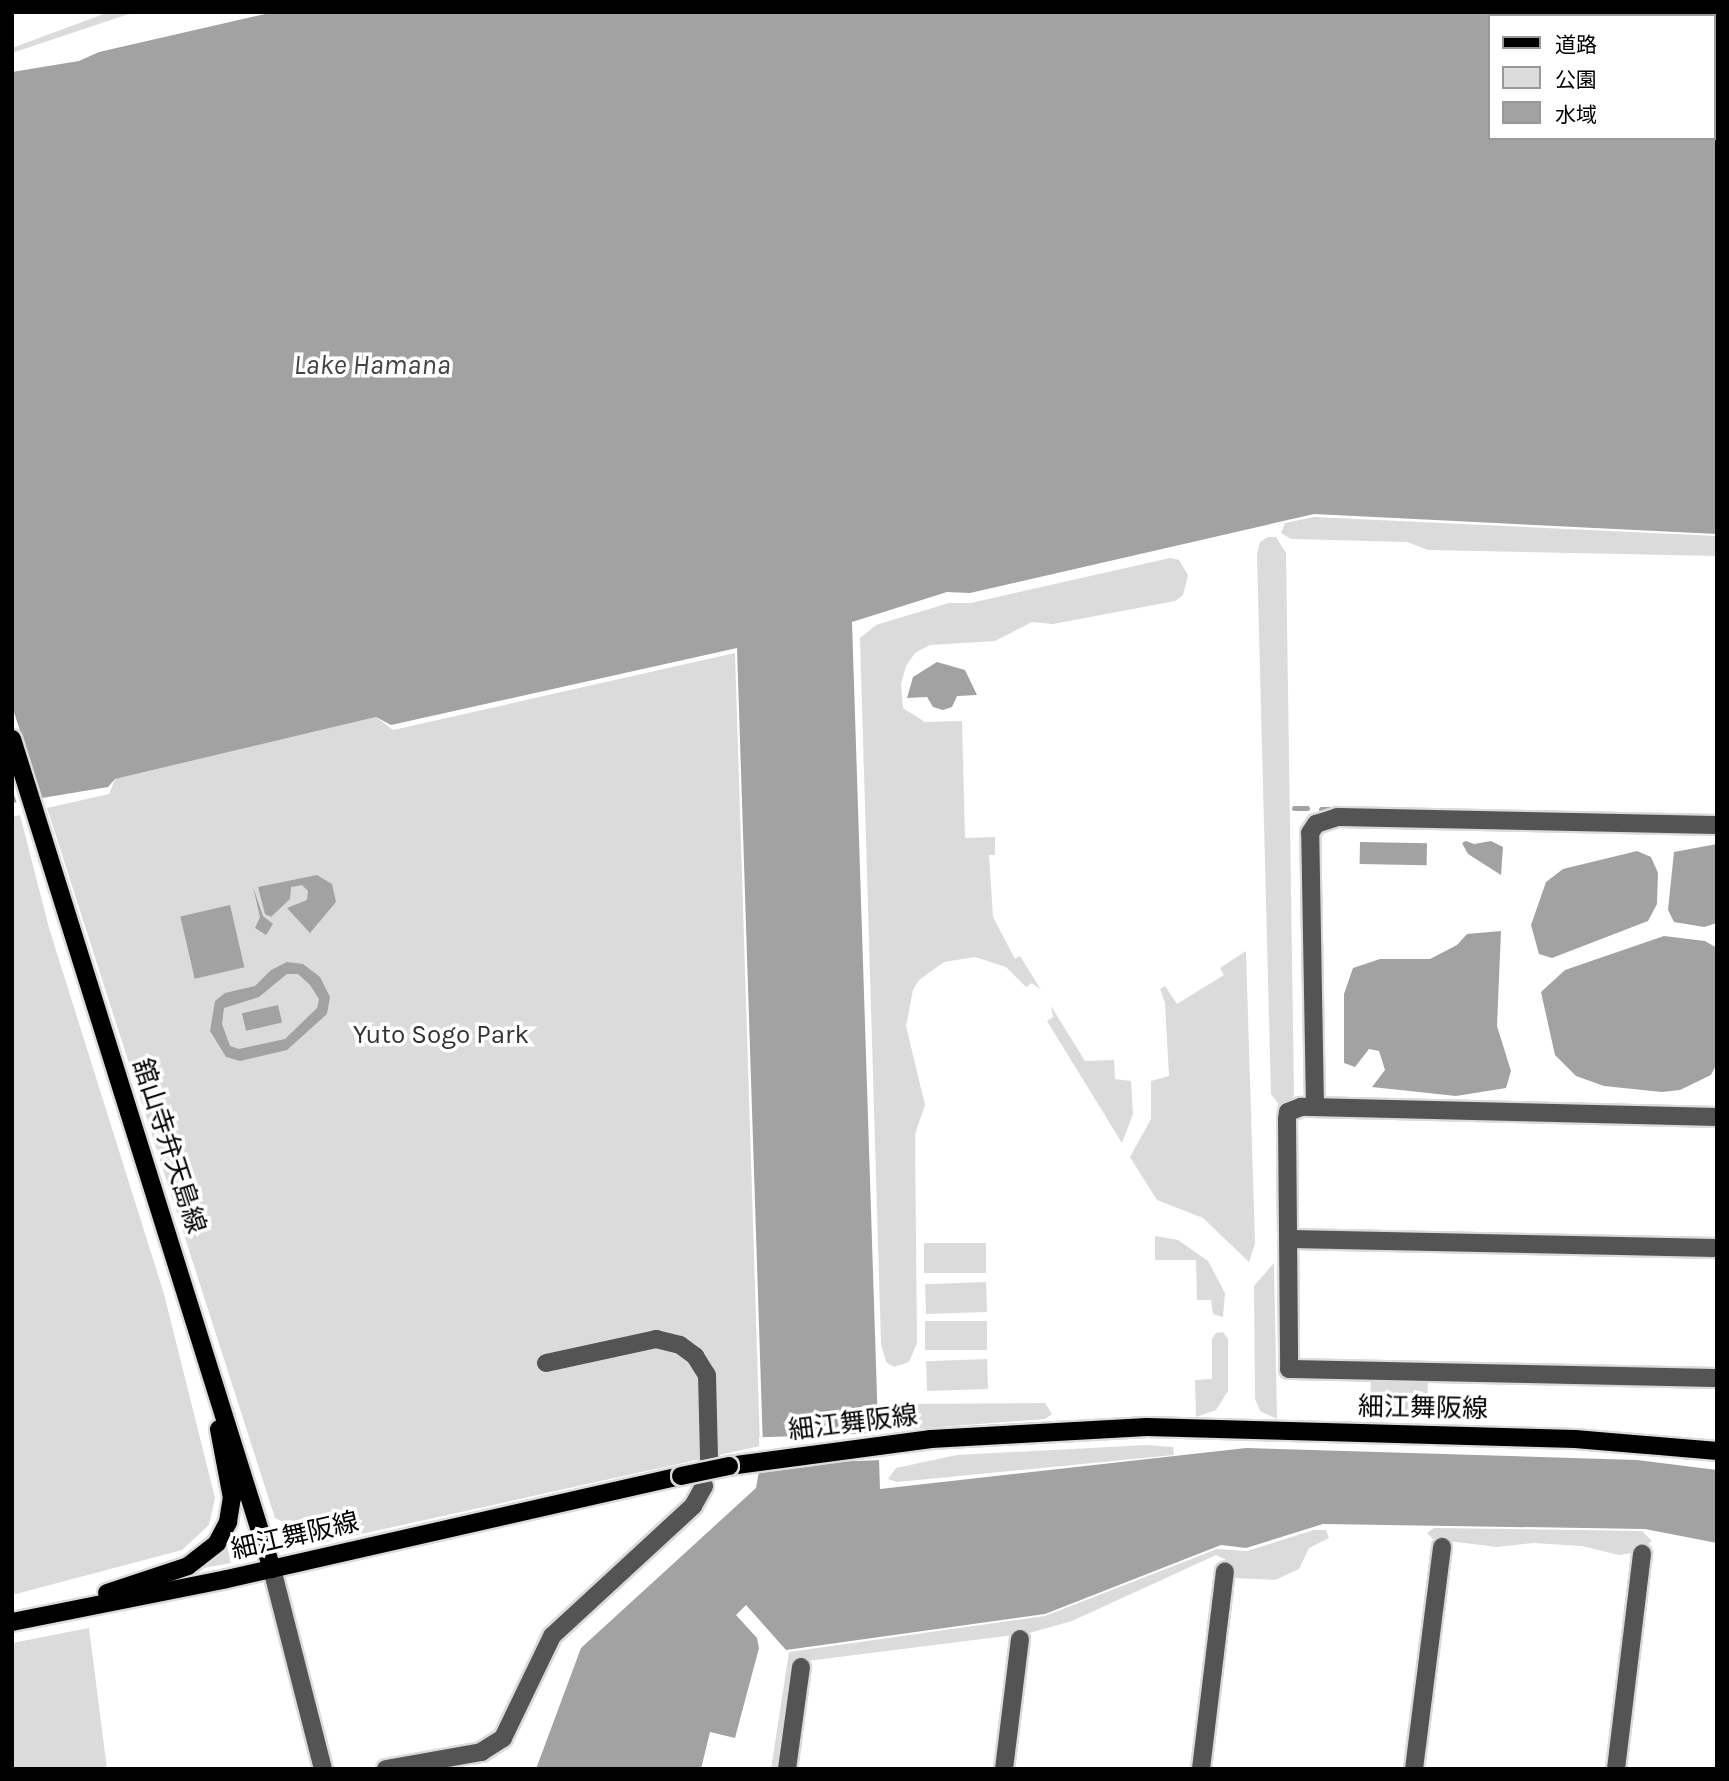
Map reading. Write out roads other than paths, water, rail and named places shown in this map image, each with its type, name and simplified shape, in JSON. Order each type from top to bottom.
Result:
[{"type":"main road","name":"舘山寺弁天島線","points":[[12,739],[200,1331],[272,1569]]},
{"type":"main road","points":[[37,1616],[188,1566],[209,1552],[223,1533],[230,1510],[230,1486],[200,1331]]},
{"type":"main road","name":"細江舞阪線","points":[[12,1622],[272,1569],[729,1466],[993,1433],[1147,1427],[1562,1438],[1717,1451]]},
{"type":"street","points":[[1315,1107],[1310,833],[1316,824],[1337,817],[1717,825]]},
{"type":"street","points":[[1717,1117],[1315,1107],[1294,1108],[1287,1119],[1289,1369],[1717,1378]]},
{"type":"street","points":[[1289,1239],[1717,1248]]},
{"type":"street","points":[[546,1363],[656,1339],[688,1350],[702,1365],[710,1387],[709,1459]]},
{"type":"street","points":[[386,1769],[481,1752],[503,1738],[552,1636],[694,1506],[705,1486]]},
{"type":"street","points":[[1415,1769],[1442,1547]]},
{"type":"street","points":[[1616,1769],[1642,1554]]},
{"type":"street","points":[[272,1569],[323,1769]]},
{"type":"street","points":[[1201,1769],[1225,1572]]},
{"type":"street","points":[[1004,1769],[1020,1639]]},
{"type":"street","points":[[787,1769],[801,1667]]},
{"type":"water","name":"Lake Hamana","points":[[274,12],[1717,12],[1717,534],[1314,514],[970,593],[947,592],[852,622],[880,1489],[1246,1448],[1637,1460],[1717,1470],[1717,1543],[1645,1529],[1323,1524],[1246,1548],[1221,1545],[1045,1614],[786,1650],[746,1605],[736,1615],[757,1638],[759,1648],[735,1738],[710,1732],[701,1769],[536,1769],[581,1648],[756,1488],[763,1449],[737,648],[391,725],[376,717],[115,779],[108,787],[12,803],[12,72],[79,61],[99,52]]},
{"type":"water","points":[[937,662],[965,670],[977,695],[957,696],[952,707],[943,710],[933,707],[927,697],[907,698],[913,677]]},
{"type":"water","points":[[1466,841],[1474,844],[1491,841],[1503,847],[1501,875],[1468,854],[1462,843]]},
{"type":"water","points":[[1360,842],[1427,843],[1427,865],[1360,864]]},
{"type":"water","points":[[1717,844],[1717,923],[1704,927],[1674,922],[1668,910],[1674,852]]},
{"type":"water","points":[[1637,851],[1651,857],[1658,873],[1657,904],[1648,921],[1552,958],[1539,954],[1531,925],[1546,882],[1563,869]]},
{"type":"water","points":[[317,875],[332,884],[336,902],[310,933],[287,908],[307,900],[308,891],[302,885],[291,887],[290,899],[271,917],[265,914],[258,887]]},
{"type":"water","points":[[253,887],[263,916],[273,924],[266,935],[255,928],[260,917]]},
{"type":"water","points":[[230,905],[244,967],[195,979],[180,916]]},
{"type":"water","points":[[1501,931],[1497,1026],[1511,1071],[1506,1088],[1456,1096],[1372,1087],[1385,1070],[1379,1051],[1369,1049],[1355,1067],[1344,1063],[1344,994],[1353,968],[1380,959],[1430,959],[1457,945],[1467,934]]},
{"type":"water","points":[[1664,936],[1705,941],[1717,948],[1717,1063],[1711,1075],[1680,1090],[1662,1092],[1604,1086],[1576,1076],[1555,1055],[1541,992],[1565,970]]},
{"type":"water","points":[[287,962],[303,964],[320,977],[330,997],[327,1014],[287,1050],[240,1061],[226,1057],[210,1031],[215,1001],[225,993],[255,986],[271,970]],"holes":[[[287,974],[298,974],[310,985],[319,999],[317,1008],[285,1039],[239,1049],[230,1046],[222,1024],[224,1008],[259,997]]]},
{"type":"water","points":[[278,1005],[282,1023],[246,1031],[242,1013]]},
{"type":"waterway","points":[[1294,808],[1307,808]]},
{"type":"waterway","points":[[1321,809],[1339,809]]},
{"type":"park label","name":"Yuto Sogo Park","points":[[441,1035]]}]
